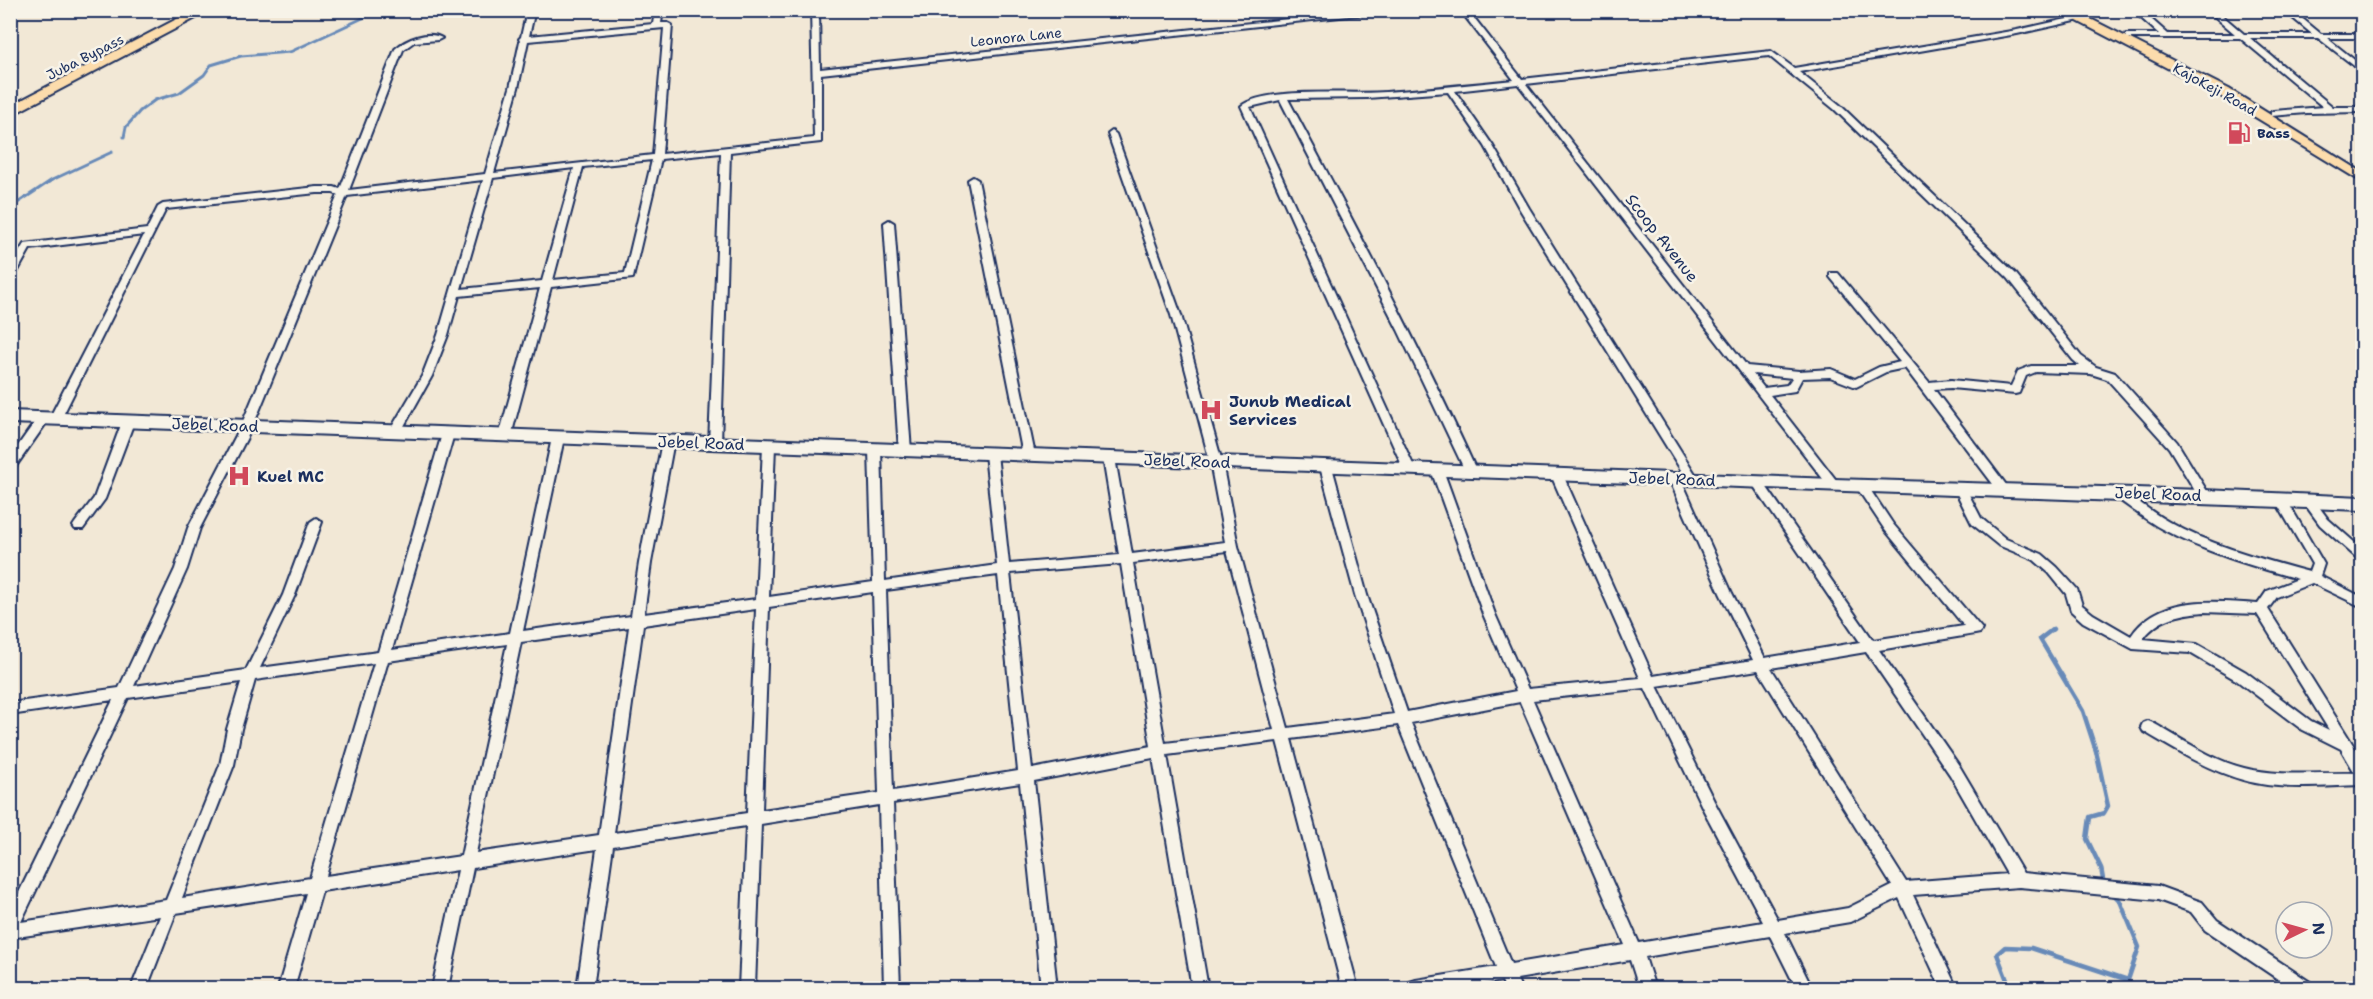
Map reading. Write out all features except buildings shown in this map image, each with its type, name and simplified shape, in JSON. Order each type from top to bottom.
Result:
[{"type":"main road","name":"Juba Bypass","points":[[10,104],[192,10]]},
{"type":"main road","name":"Juba Bypass","points":[[10,112],[205,10]]},
{"type":"main road","name":"KajoKeji Road","points":[[2062,10],[2129,36],[2274,114],[2362,169]]},
{"type":"main road","name":"KajoKeji Road","points":[[2076,14],[2224,92],[2362,178]]},
{"type":"main road","name":"Jebel Road","points":[[10,417],[1326,467],[2204,496],[2282,502],[2362,504]]},
{"type":"street","points":[[395,432],[435,359],[456,293],[486,177],[514,88],[531,10]]},
{"type":"street","points":[[657,25],[659,10]]},
{"type":"street","points":[[10,466],[49,419],[164,207],[317,190],[334,190],[343,194],[579,165],[818,140],[815,10]]},
{"type":"street","name":"Leonora Lane","points":[[816,72],[1399,10]]},
{"type":"street","name":"Scoop Avenue","points":[[1464,10],[1834,485]]},
{"type":"street","points":[[2136,10],[2165,35]]},
{"type":"street","points":[[2211,10],[2331,110]]},
{"type":"street","points":[[2287,10],[2362,70]]},
{"type":"street","points":[[1794,70],[2017,32],[2076,14]]},
{"type":"street","points":[[456,293],[629,276],[657,157],[670,29],[668,26],[657,25],[523,39]]},
{"type":"street","points":[[2129,36],[2362,36]]},
{"type":"street","points":[[10,930],[181,569],[194,528],[247,426],[343,194],[399,49],[412,40],[438,38]]},
{"type":"street","points":[[1409,469],[1245,106],[1262,99],[1368,97],[1771,53],[1837,107],[2012,276],[2035,302],[2057,335],[2092,370]]},
{"type":"street","points":[[1450,89],[1489,146],[1684,479],[1726,593],[1762,664],[1902,889],[1949,988]]},
{"type":"street","points":[[1283,97],[1380,280],[1435,391],[1471,471]]},
{"type":"street","points":[[2274,114],[2362,110]]},
{"type":"street","points":[[1112,134],[1176,315],[1216,462],[1232,546],[1350,988]]},
{"type":"street","points":[[715,444],[726,151]]},
{"type":"street","points":[[505,436],[579,165]]},
{"type":"street","points":[[973,180],[1029,455]]},
{"type":"street","points":[[889,223],[905,451]]},
{"type":"street","points":[[10,276],[27,246],[152,231]]},
{"type":"street","points":[[1834,275],[1926,386],[2003,489]]},
{"type":"street","points":[[1743,369],[1799,375],[1831,373],[1856,382],[1883,369],[1908,364]]},
{"type":"street","points":[[1926,386],[1951,384],[2015,390],[2022,374],[2035,368],[2092,370],[2111,376],[2173,445],[2204,496]]},
{"type":"street","points":[[1761,392],[1791,388],[1799,375]]},
{"type":"street","points":[[79,526],[99,499],[128,422]]},
{"type":"street","points":[[286,988],[448,434]]},
{"type":"street","points":[[440,988],[558,438]]},
{"type":"street","points":[[585,988],[637,620],[668,441]]},
{"type":"street","points":[[747,988],[769,446]]},
{"type":"street","points":[[875,450],[892,988]]},
{"type":"street","points":[[991,454],[1049,988]]},
{"type":"street","points":[[1109,458],[1125,559],[1161,750],[1200,988]]},
{"type":"street","points":[[1326,467],[1361,595],[1402,719],[1511,981]]},
{"type":"street","points":[[1437,470],[1489,614],[1635,951],[1647,988]]},
{"type":"street","points":[[1557,475],[1599,576],[1710,807],[1776,927],[1804,988]]},
{"type":"street","points":[[1757,482],[1871,645],[1955,771],[2019,879]]},
{"type":"street","points":[[10,930],[886,798],[1026,776],[1161,750],[1402,719],[1525,695],[1650,682],[1975,629],[1889,527],[1861,485]]},
{"type":"street","points":[[1960,488],[1971,514],[1988,533],[2002,542],[2038,557],[2064,582],[2079,611],[2117,638],[2133,644],[2192,648],[2241,676],[2306,725],[2346,745]]},
{"type":"street","points":[[2118,493],[2165,525],[2195,540],[2313,579],[2362,602]]},
{"type":"street","points":[[2282,502],[2318,564],[2313,579]]},
{"type":"street","points":[[2310,503],[2324,522],[2362,556]]},
{"type":"street","points":[[139,988],[227,765],[234,729],[250,675],[289,595],[316,522]]},
{"type":"street","points":[[10,709],[1003,569],[1125,559],[1232,546]]},
{"type":"street","points":[[2261,609],[2272,594],[2313,579]]},
{"type":"street","points":[[2133,644],[2148,622],[2192,607],[2261,609]]},
{"type":"street","points":[[2261,609],[2362,771]]},
{"type":"street","points":[[2148,727],[2191,752],[2243,774],[2278,778],[2362,779]]},
{"type":"street","points":[[1416,988],[1511,981],[1635,951],[1850,915],[1902,889],[2019,879],[2158,893],[2196,908],[2211,925],[2304,988]]},
{"type":"waterway","points":[[124,137],[126,127],[140,111],[155,100],[179,93],[204,75],[211,65],[241,56],[290,52],[380,10]]},
{"type":"waterway","points":[[10,208],[52,180],[112,152]]},
{"type":"waterway","points":[[2053,629],[2040,639],[2083,711],[2096,751],[2108,806],[2104,813],[2090,817],[2087,839],[2101,868],[2104,885]]},
{"type":"waterway","points":[[2010,988],[1997,954],[2005,947],[2031,948],[2128,980],[2139,947],[2120,901],[2113,894]]},
{"type":"place","name":"Bass","points":[[2239,133]]},
{"type":"place","name":"Junub Medical Services","points":[[1211,410]]},
{"type":"place","name":"Kuel MC","points":[[239,476]]}]
